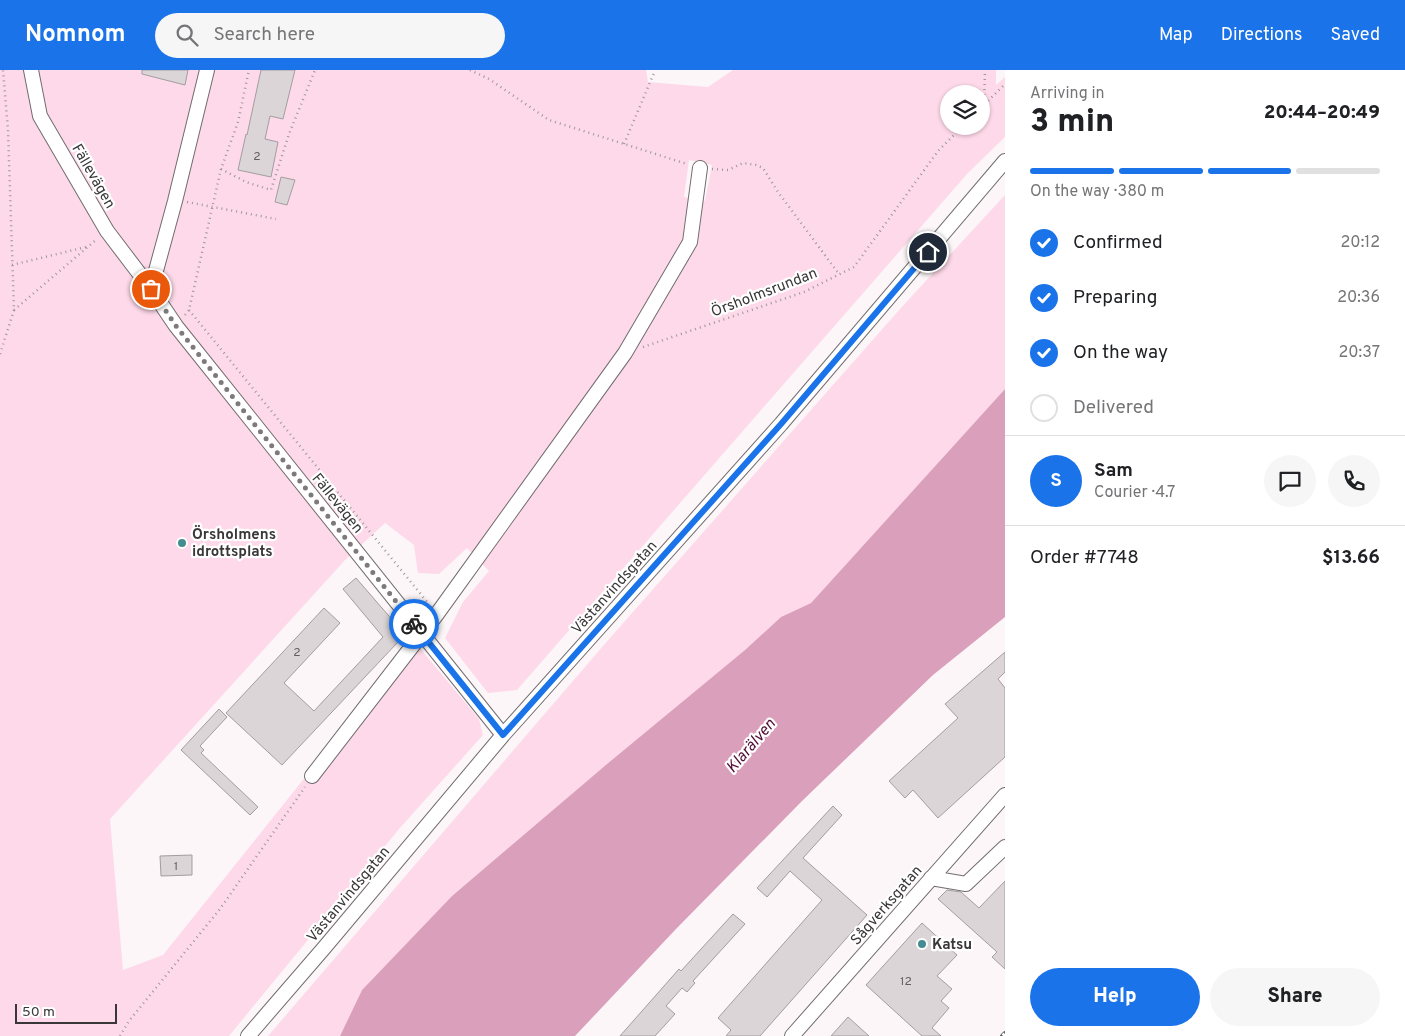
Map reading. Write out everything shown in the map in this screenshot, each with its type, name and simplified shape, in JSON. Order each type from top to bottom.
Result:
[{"type":"street","name":"Fällevägen","points":[[31,70],[40,116],[107,230],[176,326],[503,735]]},
{"type":"street","points":[[151,289],[176,200],[207,70]]},
{"type":"street","name":"Västanvindsgatan","points":[[248,1036],[503,735],[781,424],[1005,161]]},
{"type":"street","points":[[312,776],[437,614],[626,353],[690,242],[700,168]]},
{"type":"street","name":"Sågverksgatan","points":[[792,1036],[1005,795]]},
{"type":"street","points":[[932,878],[966,884],[1005,847]]},
{"type":"path","points":[[0,354],[14,310],[8,130],[3,70]]},
{"type":"path","points":[[176,326],[189,310],[221,169],[238,122],[250,70]]},
{"type":"path","points":[[221,169],[246,182],[271,190],[289,134],[315,70]]},
{"type":"path","points":[[470,70],[488,79],[549,120],[700,168],[728,170],[743,163],[763,168],[778,192],[839,274]]},
{"type":"path","points":[[984,85],[985,70]]},
{"type":"path","points":[[624,144],[654,73]]},
{"type":"path","points":[[990,99],[1005,84]]},
{"type":"path","name":"Örsholmsrundan","points":[[626,353],[804,292],[854,266],[938,151],[954,135]]},
{"type":"path","points":[[176,200],[276,219]]},
{"type":"path","points":[[14,310],[107,230]]},
{"type":"path","points":[[12,265],[88,246]]},
{"type":"path","points":[[189,310],[437,614]]},
{"type":"path","points":[[120,1036],[129,1021],[220,909],[312,776]]},
{"type":"shaded area","points":[[0,70],[646,70],[648,82],[708,87],[733,70],[996,70],[996,85],[1005,77],[1005,137],[967,174],[517,690],[488,693],[445,638],[463,602],[489,571],[467,548],[439,574],[418,573],[414,545],[385,523],[346,559],[110,819],[123,970],[163,955],[414,641],[479,719],[483,735],[399,829],[229,1036],[0,1036]],"holes":[[[689,160],[712,165],[705,201],[684,197]]]},
{"type":"shaded area","points":[[1005,195],[1005,389],[811,603],[781,617],[745,650],[452,896],[362,990],[340,1036],[268,1036],[603,646],[900,309]]},
{"type":"water","name":"Klarälven","points":[[1005,389],[1005,617],[933,675],[802,801],[676,929],[575,1036],[340,1036],[362,990],[452,896],[745,650],[781,617],[811,603]]},
{"type":"building","points":[[142,70],[188,70],[185,85],[142,74]]},
{"type":"building","points":[[261,70],[295,70],[283,119],[270,116],[265,139],[278,142],[271,177],[238,170]]},
{"type":"building","points":[[281,177],[295,180],[287,205],[275,202]]},
{"type":"building","points":[[356,578],[395,623],[398,642],[282,765],[226,713],[324,608],[340,623],[284,683],[314,711],[383,637],[343,589]]},
{"type":"building","points":[[1005,652],[1005,672],[998,679],[1005,688],[1005,757],[938,818],[913,790],[905,798],[889,781],[958,718],[945,704]]},
{"type":"building","points":[[219,709],[227,717],[200,746],[204,750],[201,753],[258,807],[250,815],[181,750]]},
{"type":"building","points":[[833,806],[842,815],[803,858],[867,915],[760,1036],[726,1036],[731,1030],[718,1018],[822,900],[790,871],[767,897],[757,888]]},
{"type":"building","points":[[192,855],[192,875],[161,876],[160,856]]},
{"type":"building","points":[[1005,881],[1005,969],[992,957],[997,952],[938,899],[947,890],[961,892],[979,908]]},
{"type":"building","points":[[733,914],[745,924],[693,981],[695,983],[687,992],[682,988],[666,1006],[675,1014],[655,1036],[620,1036],[679,969],[681,971]]},
{"type":"building","points":[[922,923],[957,955],[937,976],[952,989],[941,1001],[949,1008],[932,1028],[941,1036],[922,1036],[866,985]]},
{"type":"building","points":[[848,1017],[869,1036],[831,1036]]},
{"type":"way so far","points":[[151,289],[176,326],[414,624]]},
{"type":"place","name":"Örsholmens idrottsplats","points":[[182,543]]},
{"type":"place","name":"Katsu","points":[[922,944]]},
{"type":"route","points":[[414,624],[503,735],[781,424],[928,252]]}]
